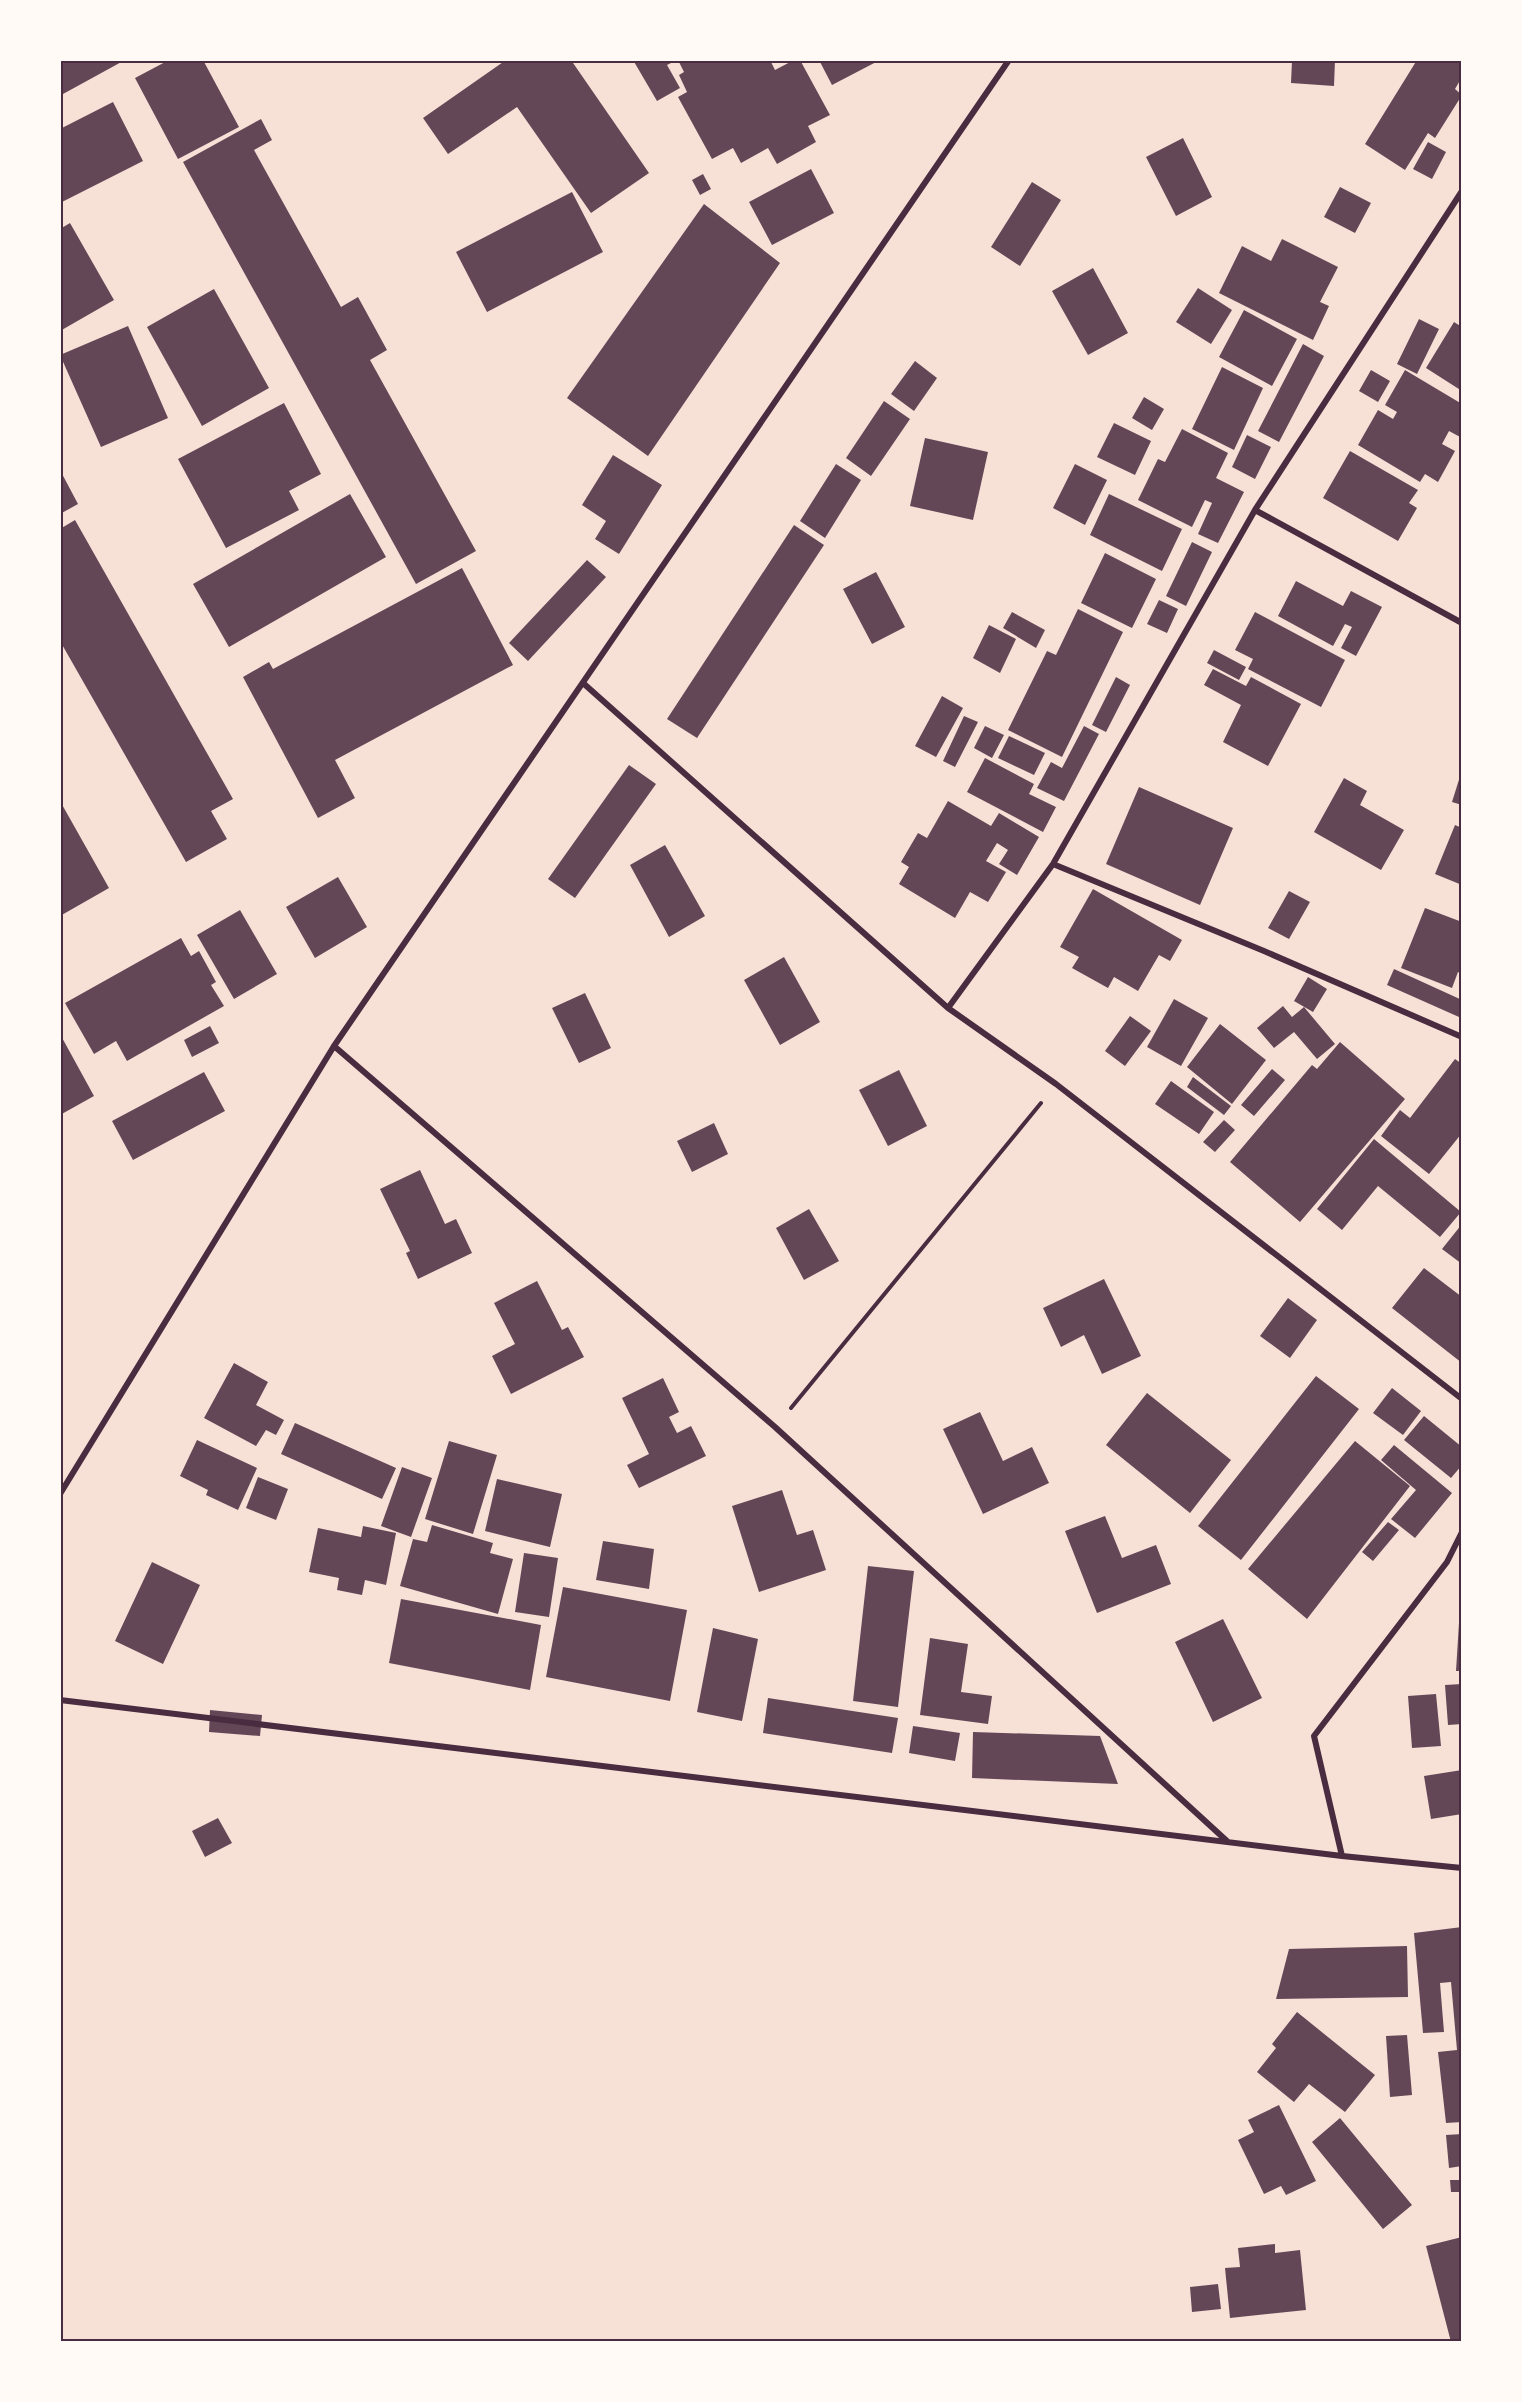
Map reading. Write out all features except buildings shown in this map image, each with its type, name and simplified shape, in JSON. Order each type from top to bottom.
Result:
[{"type":"street","points":[[60,1494],[334,1046],[1009,60]]},
{"type":"street","points":[[948,1008],[1053,864],[1255,510],[1462,191]]},
{"type":"street","points":[[1255,510],[1462,623]]},
{"type":"street","points":[[583,683],[948,1008],[1056,1084],[1462,1399]]},
{"type":"street","points":[[1053,864],[1264,951],[1462,1037]]},
{"type":"street","points":[[334,1046],[775,1427],[1228,1842]]},
{"type":"street","points":[[1342,1856],[1314,1736],[1447,1562],[1462,1532]]},
{"type":"street","points":[[60,1700],[1342,1856],[1462,1868]]},
{"type":"path","points":[[775,1427],[1056,1084]]}]
